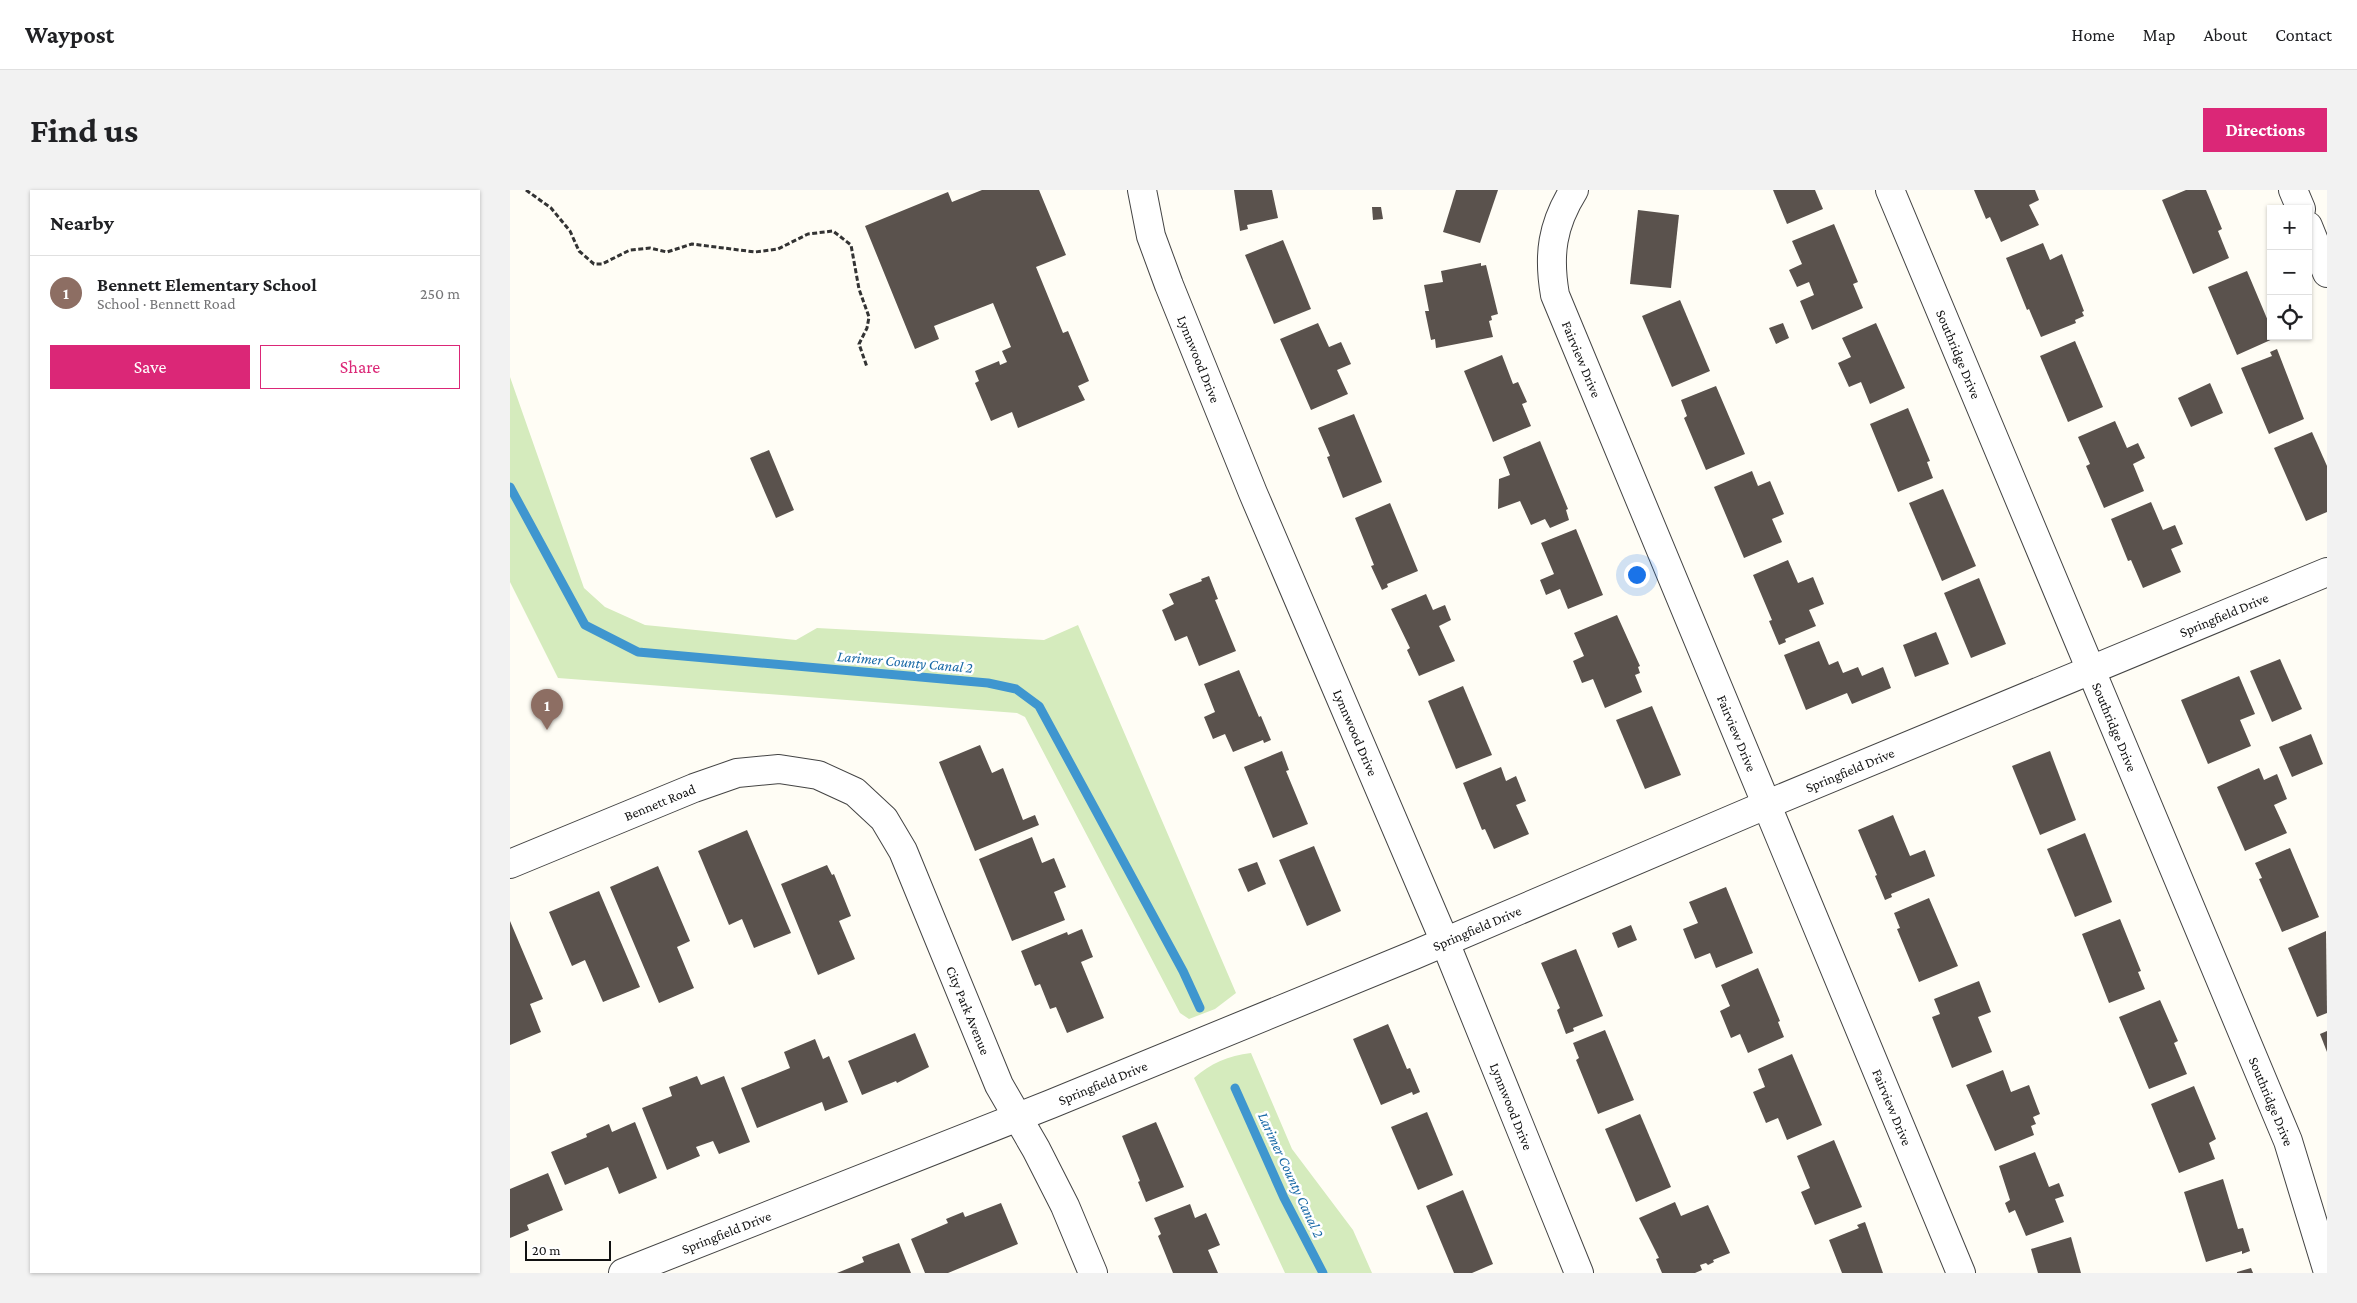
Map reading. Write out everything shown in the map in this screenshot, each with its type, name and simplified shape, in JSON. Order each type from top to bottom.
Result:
[{"type":"street","name":"Lynnwood Drive","points":[[1142,190],[1151,236],[1169,285],[1253,492],[1445,942],[1579,1273]]},
{"type":"street","name":"Fairview Drive","points":[[1574,190],[1564,205],[1553,237],[1550,269],[1555,295],[1768,804],[1961,1273]]},
{"type":"street","name":"Southridge Drive","points":[[1890,190],[2288,1140],[2327,1269]]},
{"type":"street","points":[[2293,190],[2299,205]]},
{"type":"street","points":[[2312,236],[2327,273]]},
{"type":"street","name":"Springfield Drive","points":[[623,1273],[1016,1118],[1445,942],[1768,804],[2327,572]]},
{"type":"street","name":"Bennett Road","points":[[510,864],[694,788],[737,773],[779,769],[818,775]]},
{"type":"street","name":"City Park Avenue","points":[[818,775],[855,792],[884,819],[903,851],[999,1085],[1016,1118],[1036,1149],[1065,1206],[1093,1273]]},
{"type":"path","points":[[526,190],[551,208],[570,231],[579,251],[594,264],[602,264],[630,250],[650,248],[666,252],[692,244],[755,252],[778,249],[808,234],[833,230],[851,245],[859,289],[869,317],[867,328],[859,344],[867,367]]},
{"type":"green space","points":[[510,377],[584,588],[605,607],[645,625],[796,640],[817,628],[1044,640],[1078,625],[1236,993],[1215,1009],[1189,1019],[1180,1013],[1025,717],[1017,713],[558,678],[510,582]]},
{"type":"green space","points":[[1251,1053],[1292,1149],[1353,1230],[1372,1273],[1285,1273],[1194,1078],[1220,1061]]},
{"type":"building","points":[[982,190],[1039,190],[1066,255],[1036,267],[1063,333],[1068,331],[1089,381],[1078,386],[1085,400],[1018,428],[1012,412],[991,421],[975,383],[979,381],[975,371],[999,361],[1000,365],[1007,362],[1002,351],[1011,347],[993,303],[934,326],[939,339],[915,349],[865,226],[948,192],[952,202]]},
{"type":"building","points":[[1234,190],[1272,190],[1278,218],[1247,225],[1248,229],[1240,231]]},
{"type":"building","points":[[1456,190],[1498,190],[1480,243],[1443,232]]},
{"type":"building","points":[[1773,190],[1815,190],[1823,209],[1787,224]]},
{"type":"building","points":[[1974,190],[2035,190],[2039,200],[2029,205],[2039,225],[2001,242],[1990,217],[1986,219]]},
{"type":"building","points":[[2186,190],[2206,190],[2222,229],[2218,231],[2229,258],[2193,274],[2162,200]]},
{"type":"building","points":[[1372,207],[1381,207],[1383,219],[1373,220]]},
{"type":"building","points":[[1638,210],[1679,215],[1671,288],[1630,284]]},
{"type":"building","points":[[1834,224],[1858,282],[1853,284],[1863,308],[1812,330],[1800,301],[1814,295],[1809,282],[1797,287],[1789,270],[1802,264],[1792,241]]},
{"type":"building","points":[[1283,240],[1311,309],[1274,324],[1245,255]]},
{"type":"building","points":[[2043,243],[2050,260],[2062,254],[2084,311],[2082,312],[2084,316],[2075,320],[2076,323],[2041,337],[2029,309],[2027,310],[2006,258]]},
{"type":"building","points":[[1481,263],[1481,266],[1486,265],[1498,314],[1491,316],[1492,320],[1489,321],[1493,337],[1436,348],[1435,339],[1431,340],[1425,311],[1429,311],[1424,285],[1443,282],[1441,271]]},
{"type":"building","points":[[2247,271],[2267,318],[2267,340],[2271,340],[2237,355],[2208,287]]},
{"type":"building","points":[[1680,300],[1710,371],[1672,387],[1642,316]]},
{"type":"building","points":[[1318,323],[1329,347],[1341,342],[1351,364],[1337,370],[1348,394],[1311,410],[1280,339]]},
{"type":"building","points":[[1783,323],[1789,338],[1776,344],[1769,328]]},
{"type":"building","points":[[1876,323],[1905,388],[1870,404],[1861,382],[1849,387],[1838,363],[1851,357],[1842,338]]},
{"type":"building","points":[[2075,341],[2103,407],[2068,422],[2040,356]]},
{"type":"building","points":[[2277,349],[2304,419],[2269,434],[2241,368],[2272,356],[2270,352]]},
{"type":"building","points":[[1502,355],[1513,384],[1518,382],[1527,402],[1522,404],[1531,426],[1493,442],[1464,371]]},
{"type":"building","points":[[2210,383],[2223,413],[2191,427],[2178,398]]},
{"type":"building","points":[[1716,386],[1745,454],[1706,470],[1684,418],[1687,416],[1681,400]]},
{"type":"building","points":[[1908,408],[1930,461],[1927,462],[1933,478],[1898,492],[1870,424]]},
{"type":"building","points":[[1354,414],[1382,482],[1343,498],[1327,457],[1330,456],[1318,428]]},
{"type":"building","points":[[2115,421],[2127,448],[2138,443],[2145,458],[2133,464],[2144,491],[2104,508],[2086,466],[2090,464],[2078,437]]},
{"type":"building","points":[[2312,432],[2327,466],[2327,512],[2306,521],[2274,448]]},
{"type":"building","points":[[1540,441],[1568,509],[1566,510],[1569,520],[1550,528],[1545,519],[1531,525],[1520,501],[1498,509],[1499,479],[1510,475],[1503,457]]},
{"type":"building","points":[[769,450],[794,510],[776,518],[750,458]]},
{"type":"building","points":[[1752,471],[1758,486],[1770,481],[1784,514],[1772,519],[1782,542],[1744,558],[1714,487]]},
{"type":"building","points":[[1943,489],[1976,566],[1942,581],[1909,503]]},
{"type":"building","points":[[2151,502],[2163,530],[2175,525],[2183,544],[2171,549],[2181,572],[2143,588],[2131,560],[2128,561],[2111,519]]},
{"type":"building","points":[[1390,503],[1418,571],[1387,584],[1388,587],[1382,590],[1371,566],[1374,565],[1355,518]]},
{"type":"building","points":[[1576,529],[1603,595],[1568,609],[1560,589],[1546,595],[1540,580],[1554,574],[1541,543]]},
{"type":"building","points":[[1788,560],[1798,583],[1813,577],[1824,604],[1809,610],[1816,626],[1785,639],[1786,642],[1779,645],[1769,621],[1772,620],[1753,575]]},
{"type":"building","points":[[1209,576],[1218,599],[1215,600],[1236,651],[1199,666],[1187,636],[1175,641],[1162,610],[1174,604],[1169,594],[1202,581],[1201,579]]},
{"type":"building","points":[[1979,578],[2006,644],[1971,658],[1944,593]]},
{"type":"building","points":[[1426,594],[1433,610],[1445,605],[1451,620],[1439,626],[1455,661],[1419,676],[1407,650],[1410,648],[1391,609]]},
{"type":"building","points":[[1617,615],[1640,666],[1638,667],[1640,673],[1635,675],[1642,692],[1605,708],[1593,679],[1582,683],[1573,661],[1584,656],[1574,633]]},
{"type":"building","points":[[1936,632],[1949,664],[1915,677],[1903,645]]},
{"type":"building","points":[[1819,641],[1829,665],[1838,661],[1843,673],[1858,667],[1862,676],[1883,667],[1891,688],[1852,704],[1847,693],[1806,710],[1784,655]]},
{"type":"building","points":[[2280,659],[2302,709],[2272,722],[2250,671]]},
{"type":"building","points":[[1239,670],[1271,740],[1264,743],[1263,740],[1233,752],[1225,734],[1213,739],[1204,717],[1215,712],[1204,684]]},
{"type":"building","points":[[2239,676],[2255,714],[2240,720],[2251,746],[2208,764],[2181,700]]},
{"type":"building","points":[[1463,686],[1492,755],[1456,769],[1428,701]]},
{"type":"building","points":[[1652,706],[1681,775],[1645,789],[1616,720]]},
{"type":"building","points":[[2311,734],[2323,764],[2292,777],[2279,747]]},
{"type":"building","points":[[980,745],[992,773],[1003,768],[1023,820],[1035,815],[1039,825],[975,851],[939,762]]},
{"type":"building","points":[[1282,751],[1289,770],[1286,771],[1308,824],[1273,838],[1244,767]]},
{"type":"building","points":[[2050,751],[2076,820],[2040,835],[2012,766]]},
{"type":"building","points":[[1501,767],[1506,781],[1516,776],[1526,801],[1516,805],[1529,834],[1494,849],[1485,829],[1482,830],[1463,783]]},
{"type":"building","points":[[2259,768],[2264,780],[2277,774],[2287,799],[2274,805],[2287,833],[2245,851],[2217,787]]},
{"type":"building","points":[[1893,815],[1910,856],[1925,850],[1935,876],[1891,894],[1892,897],[1885,900],[1875,876],[1877,875],[1858,830]]},
{"type":"building","points":[[747,830],[791,933],[754,948],[742,919],[729,925],[698,851]]},
{"type":"building","points":[[2085,833],[2112,902],[2075,917],[2047,849]]},
{"type":"building","points":[[1032,837],[1042,863],[1054,858],[1066,887],[1054,892],[1065,920],[1012,941],[979,859]]},
{"type":"building","points":[[1314,846],[1341,911],[1307,926],[1279,860]]},
{"type":"building","points":[[2290,848],[2319,917],[2282,932],[2259,879],[2262,878],[2255,863]]},
{"type":"building","points":[[1257,862],[1266,884],[1248,892],[1238,869]]},
{"type":"building","points":[[827,865],[832,875],[834,874],[851,916],[839,921],[855,959],[818,975],[781,884]]},
{"type":"building","points":[[658,866],[690,941],[677,947],[694,988],[659,1003],[610,887]]},
{"type":"building","points":[[1726,887],[1753,953],[1716,968],[1710,953],[1695,959],[1683,929],[1698,923],[1689,902]]},
{"type":"building","points":[[599,891],[640,987],[603,1002],[585,960],[572,966],[549,912]]},
{"type":"building","points":[[1929,898],[1958,966],[1919,982],[1897,929],[1900,928],[1894,913]]},
{"type":"building","points":[[2120,919],[2141,971],[2138,972],[2145,989],[2109,1003],[2082,934]]},
{"type":"building","points":[[510,921],[543,999],[530,1004],[541,1032],[510,1045]]},
{"type":"building","points":[[1631,925],[1637,940],[1618,948],[1612,933]]},
{"type":"building","points":[[1082,929],[1093,957],[1081,962],[1104,1018],[1067,1033],[1056,1007],[1050,1009],[1040,984],[1035,986],[1021,951],[1067,932],[1068,935]]},
{"type":"building","points":[[2326,931],[2327,1013],[2317,1017],[2288,948]]},
{"type":"building","points":[[1576,949],[1603,1016],[1573,1028],[1574,1031],[1566,1034],[1557,1010],[1560,1008],[1541,963]]},
{"type":"building","points":[[1758,968],[1780,1021],[1778,1022],[1784,1037],[1748,1053],[1740,1034],[1731,1038],[1720,1011],[1730,1006],[1721,985]]},
{"type":"building","points":[[1979,981],[1991,1012],[1978,1017],[1992,1052],[1952,1068],[1932,1017],[1940,1014],[1934,999]]},
{"type":"building","points":[[2160,1000],[2178,1041],[2174,1043],[2187,1074],[2149,1089],[2119,1017]]},
{"type":"building","points":[[1388,1024],[1407,1069],[1410,1068],[1420,1092],[1413,1095],[1412,1092],[1381,1105],[1353,1039]]},
{"type":"building","points":[[1605,1030],[1634,1100],[1598,1114],[1576,1060],[1579,1058],[1573,1043]]},
{"type":"building","points":[[2327,1031],[2327,1052],[2320,1034]]},
{"type":"building","points":[[915,1033],[929,1067],[897,1083],[896,1081],[862,1095],[848,1061]]},
{"type":"building","points":[[815,1039],[823,1059],[829,1056],[848,1102],[825,1111],[822,1102],[757,1128],[741,1088],[790,1068],[784,1052]]},
{"type":"building","points":[[1792,1054],[1822,1125],[1787,1140],[1778,1118],[1766,1123],[1753,1092],[1765,1087],[1758,1069]]},
{"type":"building","points":[[2003,1070],[2011,1092],[2029,1085],[2040,1114],[2033,1117],[2036,1124],[2031,1126],[2034,1135],[1995,1151],[1966,1085]]},
{"type":"building","points":[[697,1076],[701,1085],[724,1076],[750,1142],[719,1154],[713,1141],[696,1147],[700,1156],[667,1170],[642,1108],[672,1096],[669,1087]]},
{"type":"building","points":[[2194,1086],[2216,1139],[2209,1143],[2215,1159],[2179,1173],[2151,1104]]},
{"type":"building","points":[[1427,1112],[1453,1175],[1418,1190],[1391,1127]]},
{"type":"building","points":[[1640,1114],[1671,1187],[1636,1202],[1605,1129]]},
{"type":"building","points":[[635,1122],[657,1178],[619,1194],[608,1167],[565,1185],[551,1152],[587,1137],[586,1134],[609,1124],[612,1132]]},
{"type":"building","points":[[1156,1122],[1184,1187],[1146,1202],[1138,1182],[1140,1181],[1122,1136]]},
{"type":"building","points":[[1834,1140],[1862,1207],[1815,1225],[1801,1192],[1810,1188],[1797,1156]]},
{"type":"building","points":[[2035,1152],[2049,1187],[2059,1183],[2064,1196],[2055,1199],[2064,1222],[2026,1236],[2015,1210],[2009,1213],[2005,1203],[2010,1200],[1999,1166]]},
{"type":"building","points":[[548,1173],[563,1210],[527,1225],[529,1230],[510,1238],[510,1189]]},
{"type":"building","points":[[2223,1179],[2238,1229],[2243,1228],[2250,1251],[2242,1254],[2242,1251],[2206,1262],[2184,1192]]},
{"type":"building","points":[[1463,1190],[1493,1264],[1472,1273],[1454,1273],[1426,1206]]},
{"type":"building","points":[[1675,1202],[1681,1216],[1708,1205],[1730,1253],[1713,1260],[1714,1262],[1708,1265],[1706,1263],[1700,1265],[1702,1270],[1695,1273],[1662,1273],[1656,1259],[1659,1258],[1639,1218]]},
{"type":"building","points":[[1001,1203],[1018,1244],[948,1273],[925,1273],[911,1239],[948,1223],[946,1219],[963,1212],[965,1217]]},
{"type":"building","points":[[1190,1204],[1195,1218],[1206,1213],[1220,1245],[1208,1250],[1218,1273],[1173,1273],[1158,1236],[1161,1234],[1154,1218]]},
{"type":"building","points":[[1865,1222],[1883,1273],[1842,1273],[1829,1240],[1859,1228],[1857,1225]]},
{"type":"building","points":[[2071,1237],[2081,1273],[2038,1273],[2031,1249]]},
{"type":"building","points":[[899,1243],[911,1273],[837,1273],[864,1262],[862,1257]]},
{"type":"building","points":[[2251,1268],[2253,1273],[2237,1273],[2237,1272]]},
{"type":"waterway","name":"Larimer County Canal 2","points":[[510,487],[585,625],[638,652],[988,683],[1016,689],[1039,706],[1183,971],[1200,1008]]},
{"type":"waterway","name":"Larimer County Canal 2","points":[[1235,1088],[1284,1198],[1323,1273]]},
{"type":"place","name":"Bennett Elementary School","points":[[547,730]]}]
